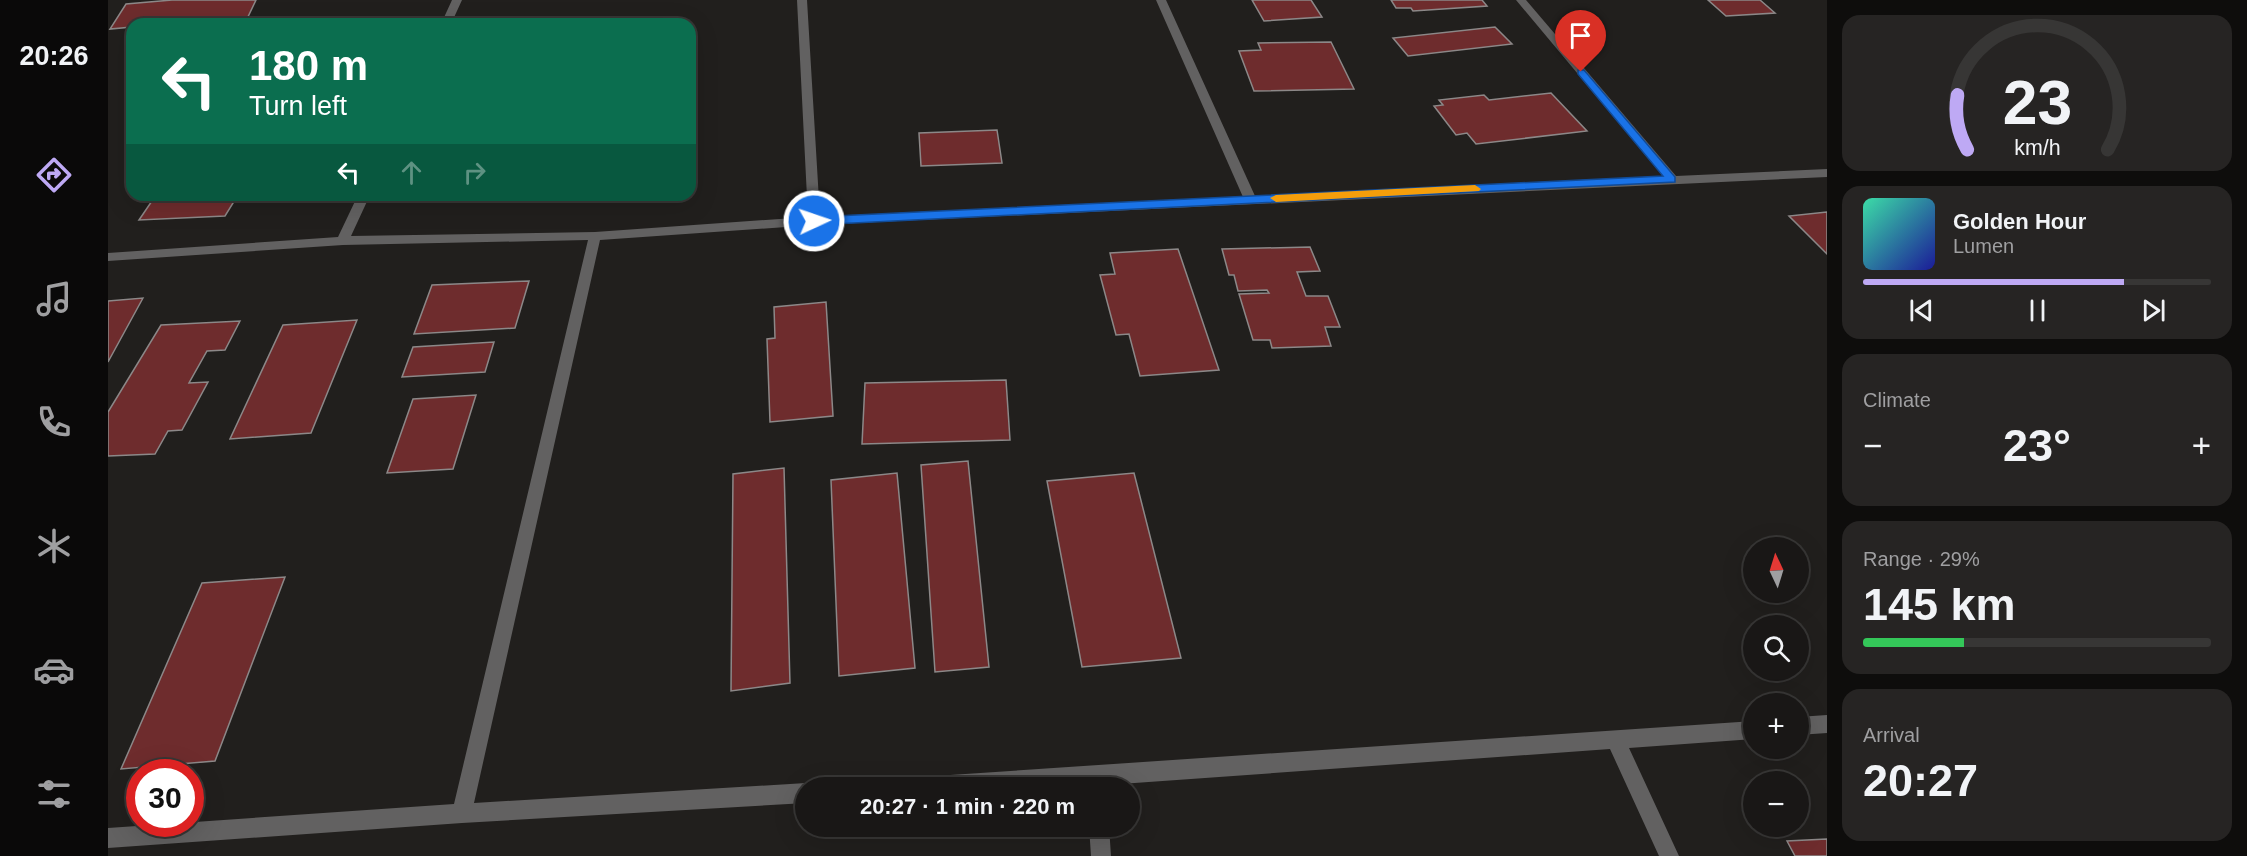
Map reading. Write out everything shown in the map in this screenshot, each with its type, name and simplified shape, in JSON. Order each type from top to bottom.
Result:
[{"type":"street","points":[[449,18],[458,0]]},
{"type":"street","points":[[802,0],[814,221]]},
{"type":"street","points":[[1161,0],[1251,200]]},
{"type":"street","points":[[1521,0],[1672,179]]},
{"type":"street","points":[[108,256],[343,241],[595,236],[814,221],[1827,173]]},
{"type":"street","points":[[343,241],[361,201]]},
{"type":"street","points":[[462,813],[595,236]]},
{"type":"street","points":[[1809,725],[1827,724]]},
{"type":"street","points":[[1140,778],[1615,739],[1743,731]]},
{"type":"street","points":[[1615,739],[1669,856]]},
{"type":"street","points":[[108,838],[462,813],[795,794]]},
{"type":"street","points":[[1100,837],[1101,856]]},
{"type":"building","points":[[172,0],[256,0],[247,18],[126,18],[126,28],[110,29],[126,4]]},
{"type":"building","points":[[1252,0],[1311,0],[1322,17],[1264,21]]},
{"type":"building","points":[[1391,0],[1482,0],[1487,6],[1413,11],[1411,8],[1396,8]]},
{"type":"building","points":[[1708,0],[1760,0],[1775,13],[1726,16]]},
{"type":"building","points":[[1495,27],[1512,44],[1408,56],[1393,38]]},
{"type":"building","points":[[1331,42],[1354,89],[1254,91],[1239,51],[1261,50],[1258,43]]},
{"type":"building","points":[[1551,93],[1587,131],[1476,144],[1467,133],[1456,135],[1434,106],[1443,105],[1439,100],[1484,95],[1489,100]]},
{"type":"building","points":[[997,130],[1002,163],[921,166],[919,133]]},
{"type":"building","points":[[152,201],[234,201],[225,216],[139,220]]},
{"type":"building","points":[[1827,212],[1827,254],[1789,216]]},
{"type":"building","points":[[1310,247],[1320,271],[1297,272],[1306,296],[1328,296],[1340,327],[1325,327],[1331,346],[1272,348],[1270,340],[1253,340],[1239,294],[1269,293],[1267,290],[1238,291],[1234,275],[1229,275],[1222,249]]},
{"type":"building","points":[[1178,249],[1219,370],[1140,376],[1129,334],[1116,335],[1100,275],[1115,274],[1110,253]]},
{"type":"building","points":[[529,281],[515,328],[414,334],[432,285]]},
{"type":"building","points":[[143,298],[108,362],[108,301]]},
{"type":"building","points":[[826,302],[833,416],[770,422],[767,339],[775,338],[774,307]]},
{"type":"building","points":[[357,320],[311,433],[230,439],[283,325]]},
{"type":"building","points":[[240,321],[225,350],[207,351],[189,383],[208,382],[182,430],[168,431],[155,454],[108,456],[108,412],[161,325]]},
{"type":"building","points":[[494,342],[485,372],[402,377],[413,347]]},
{"type":"building","points":[[1006,380],[1010,440],[862,444],[865,383]]},
{"type":"building","points":[[476,395],[453,469],[387,473],[413,399]]},
{"type":"building","points":[[968,461],[989,667],[935,672],[921,465]]},
{"type":"building","points":[[784,468],[790,683],[731,691],[733,474]]},
{"type":"building","points":[[897,473],[915,668],[839,676],[831,480]]},
{"type":"building","points":[[1134,473],[1181,658],[1082,667],[1047,481]]},
{"type":"building","points":[[285,577],[215,761],[126,759],[126,769],[121,769],[202,583]]},
{"type":"building","points":[[1827,839],[1827,856],[1795,856],[1787,841]]},
{"type":"slow traffic","points":[[1276,198],[1475,189]]},
{"type":"route","points":[[814,221],[1672,179],[1581,72]]}]
